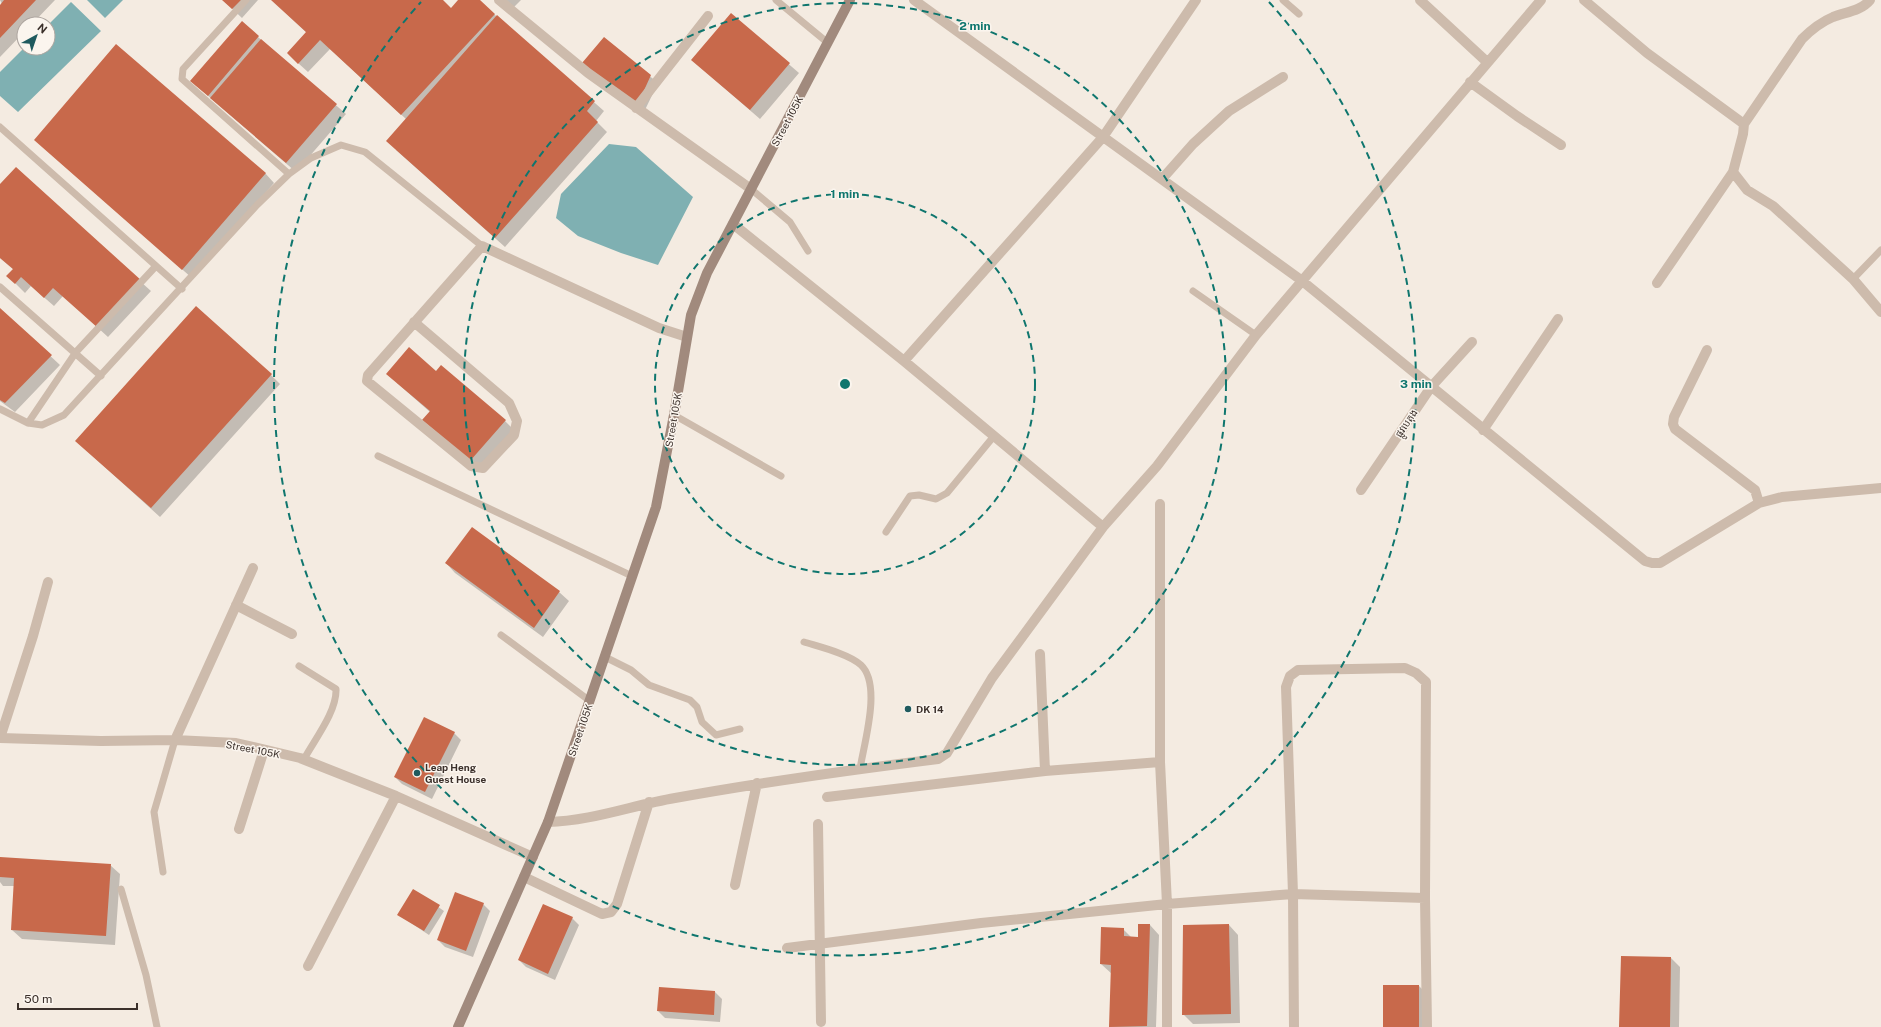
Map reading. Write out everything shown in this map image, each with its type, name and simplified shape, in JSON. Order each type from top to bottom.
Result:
[{"type":"main road","name":"Street 105K","points":[[458,1027],[548,822],[656,507],[674,415],[691,315],[707,273],[752,190],[850,0]]},
{"type":"street","points":[[499,0],[588,73],[752,190]]},
{"type":"street","points":[[914,0],[1302,280],[1638,556],[1652,563],[1660,563],[1759,503],[1782,497],[1880,487]]},
{"type":"street","points":[[904,361],[1104,137],[1196,0]]},
{"type":"street","points":[[1420,0],[1487,62]]},
{"type":"street","points":[[548,822],[570,821],[649,802],[757,783],[938,758],[948,753],[997,672],[1103,527],[1157,466],[1256,335],[1541,0]]},
{"type":"street","points":[[1584,0],[1647,53],[1744,124]]},
{"type":"street","points":[[1657,283],[1733,172],[1743,134],[1744,124],[1788,59],[1813,28],[1833,17],[1865,7],[1870,0]]},
{"type":"street","points":[[636,108],[708,16]]},
{"type":"street","points":[[1162,179],[1193,144],[1228,111],[1284,77]]},
{"type":"street","points":[[1470,82],[1517,116],[1561,145]]},
{"type":"street","points":[[1733,172],[1747,190],[1773,206],[1853,279],[1881,312]]},
{"type":"street","points":[[733,224],[904,361],[1103,527]]},
{"type":"street","points":[[414,322],[509,403],[517,421],[514,435],[483,468],[471,466],[367,381],[368,375],[414,322],[482,246],[659,328],[687,337]]},
{"type":"street","points":[[1483,430],[1558,319]]},
{"type":"street","name":"ផ្លូវបេតុង","points":[[1361,490],[1440,375],[1472,342]]},
{"type":"street","points":[[1707,350],[1674,417],[1673,424],[1675,429],[1755,490],[1759,503]]},
{"type":"street","points":[[1160,504],[1160,762],[1167,904],[1167,1027]]},
{"type":"street","points":[[175,740],[253,568]]},
{"type":"street","points":[[0,738],[34,636],[48,582]]},
{"type":"street","points":[[236,605],[292,634]]},
{"type":"street","points":[[1040,654],[1045,771]]},
{"type":"street","points":[[1294,1027],[1293,894],[1286,687],[1290,676],[1298,670],[1405,668],[1416,673],[1426,682],[1425,898],[1427,1027]]},
{"type":"street","name":"Street 105K","points":[[0,738],[101,741],[175,740],[236,744],[264,750],[304,759],[396,796],[533,857]]},
{"type":"street","points":[[240,829],[264,750]]},
{"type":"street","points":[[827,797],[1045,771],[1160,762]]},
{"type":"street","points":[[735,885],[757,783]]},
{"type":"street","points":[[308,966],[396,796]]},
{"type":"street","points":[[524,877],[602,914],[611,912],[617,904],[649,802]]},
{"type":"street","points":[[818,824],[821,1022]]},
{"type":"street","points":[[787,948],[981,923],[1167,904],[1293,894],[1425,898]]},
{"type":"lane","points":[[246,0],[183,69],[182,79],[289,174]]},
{"type":"lane","points":[[776,0],[828,43]]},
{"type":"lane","points":[[1283,0],[1299,14]]},
{"type":"lane","points":[[0,127],[182,289]]},
{"type":"lane","points":[[0,409],[28,423],[42,425],[64,415],[182,289],[257,205],[289,174],[311,158],[341,145],[365,152],[482,246]]},
{"type":"lane","points":[[752,190],[790,222],[808,251]]},
{"type":"lane","points":[[1853,279],[1881,250]]},
{"type":"lane","points":[[28,423],[76,352],[156,266]]},
{"type":"lane","points":[[0,288],[76,352],[101,376]]},
{"type":"lane","points":[[1193,291],[1256,335]]},
{"type":"lane","points":[[674,415],[781,476]]},
{"type":"lane","points":[[886,532],[910,496],[919,495],[936,499],[947,493],[994,436]]},
{"type":"lane","points":[[378,456],[632,576]]},
{"type":"lane","points":[[501,635],[590,701]]},
{"type":"lane","points":[[804,642],[850,658],[861,665],[868,676],[872,696],[860,769]]},
{"type":"lane","points":[[605,657],[631,670],[649,685],[690,700],[697,707],[702,722],[716,735],[740,729]]},
{"type":"lane","points":[[299,666],[336,689],[337,698],[304,759]]},
{"type":"lane","points":[[163,872],[154,812],[175,740]]},
{"type":"lane","points":[[121,890],[146,975],[157,1027]]},
{"type":"water","points":[[87,0],[123,0],[105,18]]},
{"type":"water","points":[[71,2],[101,31],[18,112],[0,96],[0,72],[16,56],[56,56],[56,17]]},
{"type":"water","points":[[609,144],[636,147],[693,197],[658,265],[621,253],[578,236],[556,218],[561,194]]},
{"type":"building","points":[[4,0],[36,0],[21,16],[16,16],[16,21],[0,38],[0,5]]},
{"type":"building","points":[[222,0],[241,0],[232,9]]},
{"type":"building","points":[[271,0],[443,0],[451,8],[458,0],[480,0],[495,14],[401,115],[320,40],[298,64],[287,53],[306,32]]},
{"type":"building","points":[[731,13],[790,63],[750,110],[691,60]]},
{"type":"building","points":[[497,15],[595,101],[587,111],[598,122],[495,238],[386,141]]},
{"type":"building","points":[[242,21],[259,36],[208,96],[190,81]]},
{"type":"building","points":[[604,37],[651,75],[636,108],[582,63]]},
{"type":"building","points":[[261,39],[337,104],[286,163],[210,98]]},
{"type":"building","points":[[116,44],[266,173],[182,270],[34,140]]},
{"type":"building","points":[[16,167],[142,281],[98,328],[53,288],[44,298],[21,277],[15,284],[6,276],[13,269],[0,258],[0,184]]},
{"type":"building","points":[[196,306],[272,374],[151,508],[75,441]]},
{"type":"building","points":[[0,308],[52,355],[5,403],[0,400]]},
{"type":"building","points":[[409,347],[436,371],[441,365],[506,420],[470,461],[422,420],[430,411],[386,374]]},
{"type":"building","points":[[472,527],[560,591],[534,628],[445,563]]},
{"type":"building","points":[[424,717],[455,732],[425,792],[394,777]]},
{"type":"building","points":[[0,857],[111,864],[106,936],[11,930],[14,878],[0,877]]},
{"type":"building","points":[[413,889],[440,905],[424,931],[397,915]]},
{"type":"building","points":[[455,892],[484,903],[466,951],[437,940]]},
{"type":"building","points":[[543,904],[573,917],[548,974],[518,960]]},
{"type":"building","points":[[1138,924],[1150,924],[1147,1026],[1109,1027],[1111,965],[1100,964],[1101,927],[1124,928],[1124,936],[1138,937]]},
{"type":"building","points":[[1229,924],[1231,1014],[1182,1015],[1183,925]]},
{"type":"building","points":[[1621,956],[1671,957],[1670,1027],[1619,1027]]},
{"type":"building","points":[[1383,985],[1419,985],[1419,1027],[1383,1027]]},
{"type":"building","points":[[659,987],[715,991],[714,1015],[657,1011]]},
{"type":"place","name":"DK 14","points":[[908,709]]},
{"type":"place","name":"Leap Heng Guest House","points":[[417,773]]}]
